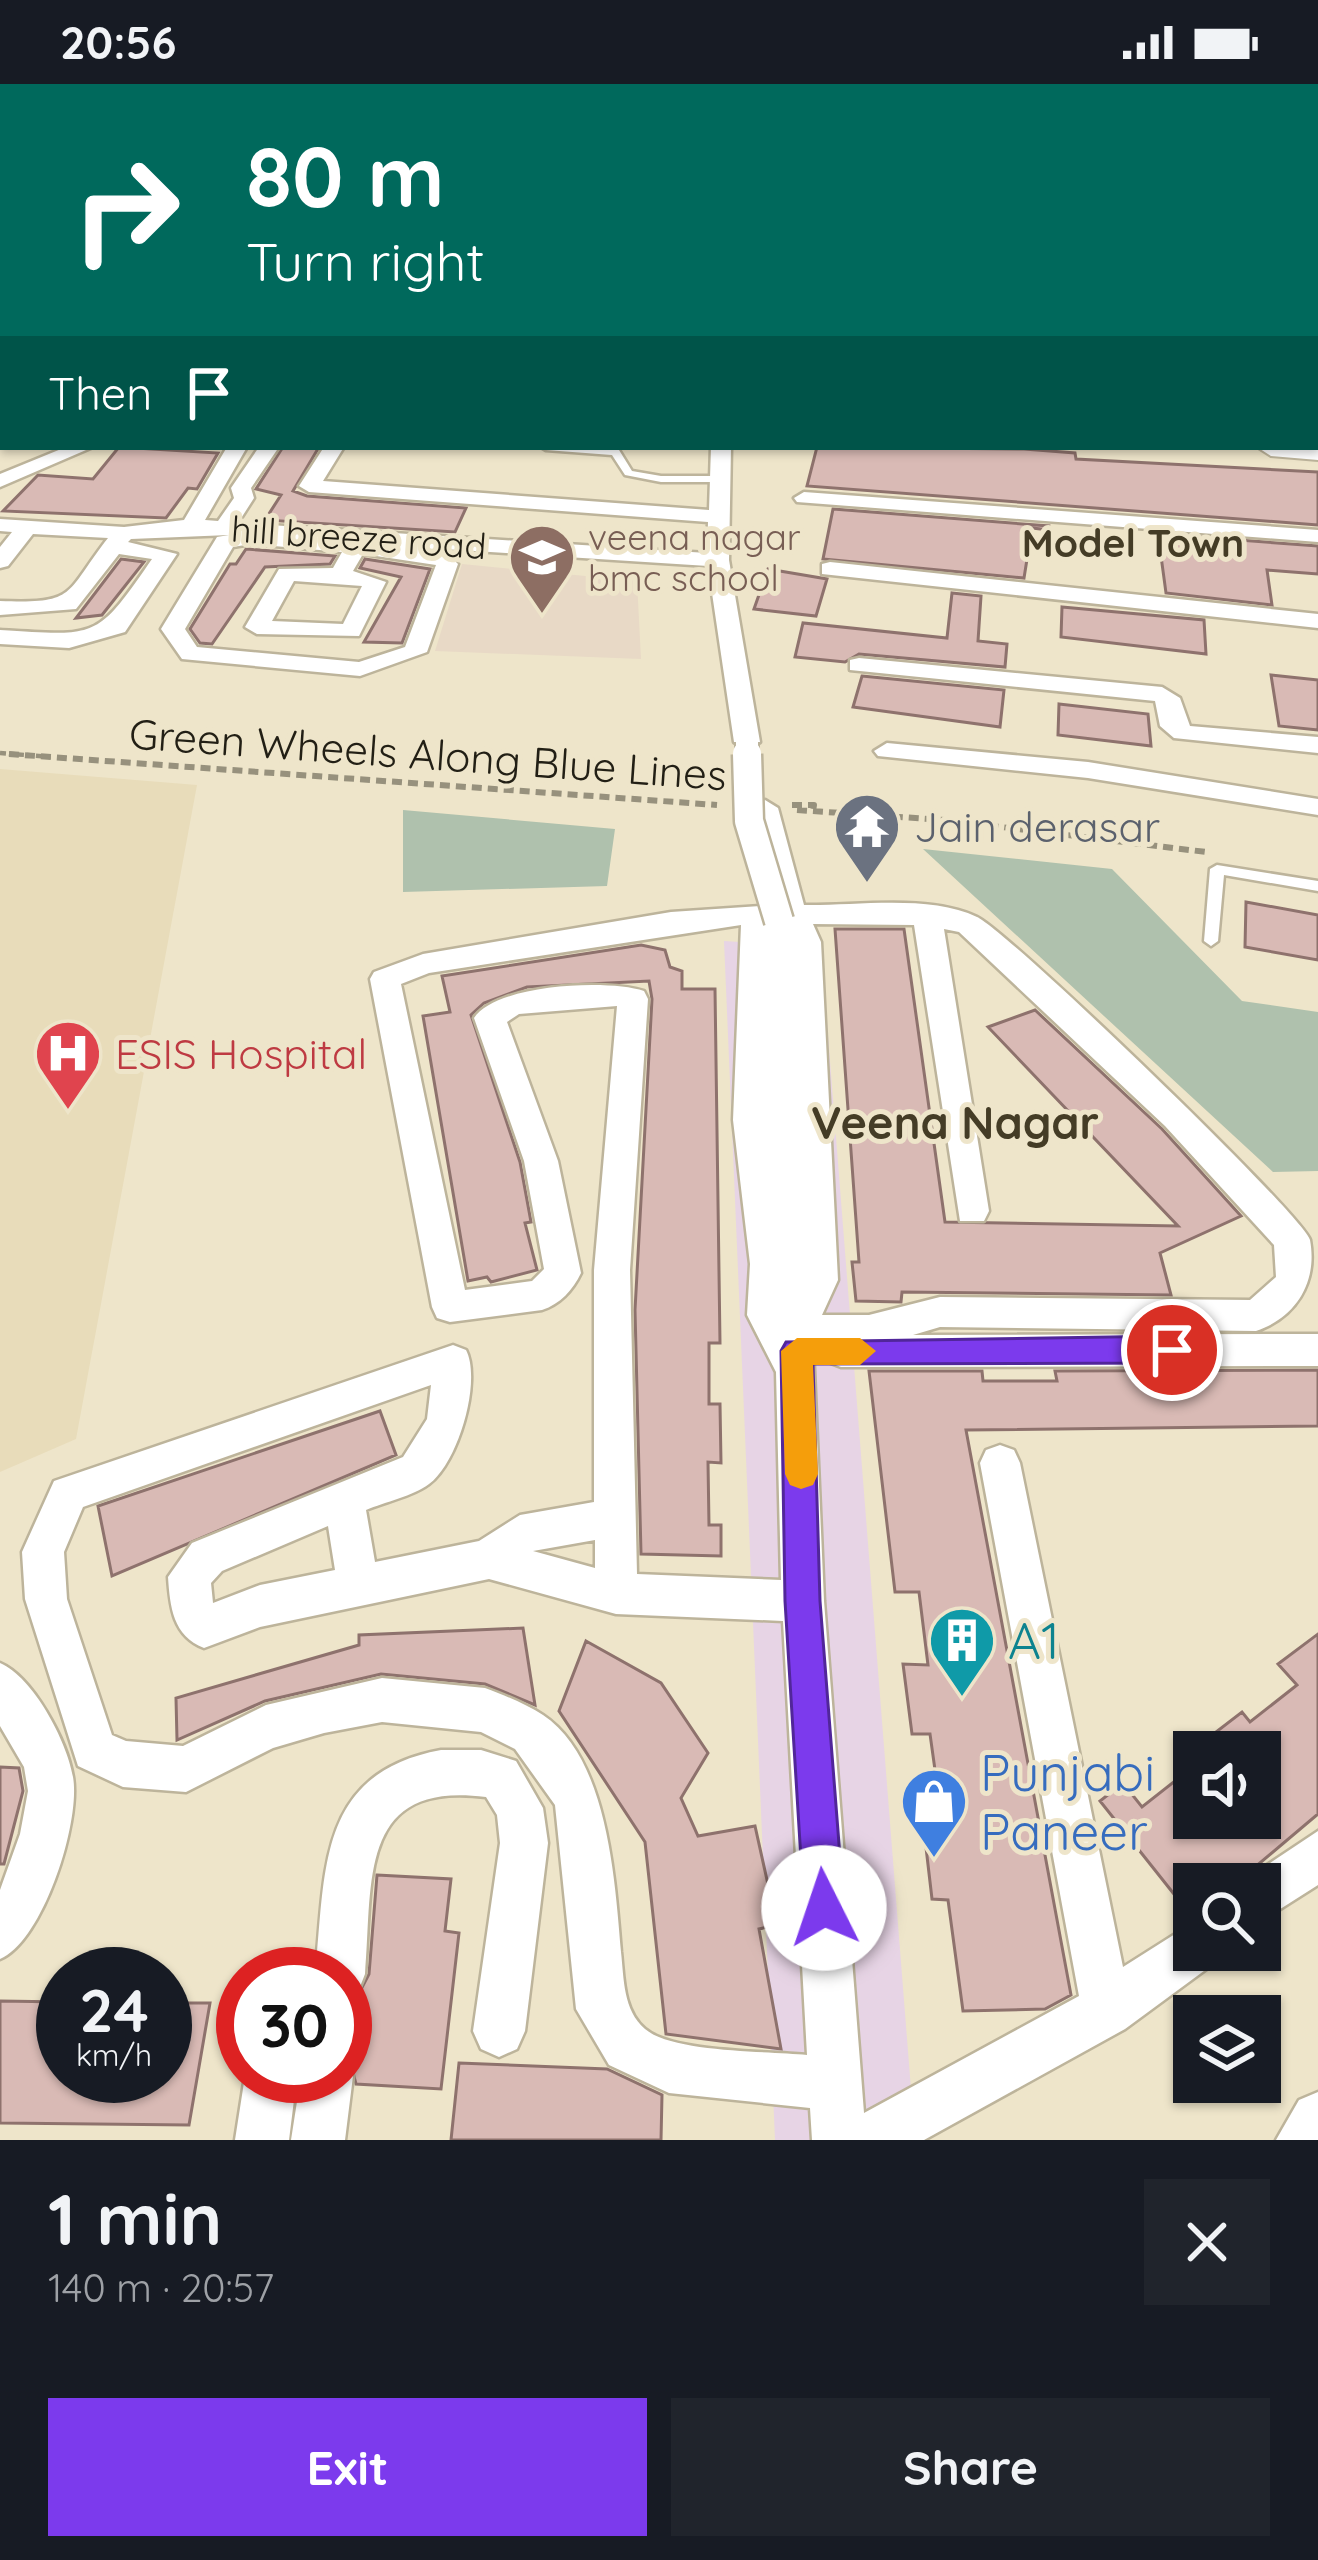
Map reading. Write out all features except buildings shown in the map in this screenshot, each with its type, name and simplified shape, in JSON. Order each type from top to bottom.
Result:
[{"type":"street","points":[[0,481],[75,450]]},
{"type":"street","points":[[191,526],[235,450]]},
{"type":"street","points":[[230,519],[244,498],[242,488],[267,450]]},
{"type":"street","points":[[332,450],[309,486],[720,517]]},
{"type":"street","points":[[721,450],[718,560],[747,742],[749,821],[778,917]]},
{"type":"street","points":[[544,482],[621,492],[667,513]]},
{"type":"street","points":[[804,498],[1318,536]]},
{"type":"street","points":[[230,519],[267,512]]},
{"type":"street","name":"hill breeze road","points":[[11,532],[118,540],[230,519],[359,541],[718,560]]},
{"type":"street","points":[[0,561],[11,532]]},
{"type":"street","points":[[251,538],[359,541],[433,550],[447,564],[415,652],[360,669],[190,654],[178,643],[173,629],[225,542],[251,538]]},
{"type":"street","points":[[0,608],[65,609],[118,540],[166,554],[121,623],[69,641],[0,637]]},
{"type":"street","points":[[340,575],[359,541]]},
{"type":"street","points":[[830,569],[1318,621]]},
{"type":"street","points":[[286,574],[340,575],[374,582],[351,631],[257,628],[286,574]]},
{"type":"street","points":[[859,664],[1162,694],[1172,703],[1172,726],[1183,733],[1318,745]]},
{"type":"street","points":[[887,751],[1088,770],[1318,807]]},
{"type":"street","points":[[765,808],[780,882],[803,1601],[839,2140]]},
{"type":"street","points":[[926,916],[972,1211]]},
{"type":"street","points":[[797,1353],[940,1312],[1256,1316],[1278,1301],[1294,1280],[1292,1240],[1189,1130],[968,924],[926,916],[671,922],[423,964],[385,979],[450,1307],[453,1361],[446,1423],[417,1470],[207,1556],[189,1577],[192,1610],[204,1627],[260,1606],[489,1559],[616,1594],[803,1601]]},
{"type":"street","points":[[563,1273],[541,1161],[490,1018],[512,1004],[622,994],[633,1000],[635,1013],[624,1073],[612,1270],[616,1594]]},
{"type":"street","points":[[450,1307],[542,1295],[563,1273],[612,1270]]},
{"type":"street","points":[[797,1353],[1318,1350]]},
{"type":"street","points":[[453,1361],[68,1494],[44,1552],[46,1599],[94,1750],[123,1764],[186,1769],[266,1728],[343,1707],[382,1700],[485,1710],[531,1733],[577,1796],[601,2009],[627,2047],[669,2067],[836,2084]]},
{"type":"street","points":[[1000,1463],[1107,2011]]},
{"type":"street","points":[[344,1500],[358,1585]]},
{"type":"street","points":[[489,1559],[520,1534],[616,1516]]},
{"type":"street","points":[[0,1685],[49,1770],[53,1795],[18,1912],[0,1934]]},
{"type":"street","points":[[344,1947],[360,1826],[378,1800],[410,1779],[462,1768],[500,1777],[520,1808],[524,1843],[499,2030]]},
{"type":"street","points":[[1281,1883],[1318,1856]]},
{"type":"street","points":[[866,2140],[985,2084],[1107,2011],[1173,1962]]},
{"type":"street","points":[[262,2140],[267,2103]]},
{"type":"street","points":[[318,2140],[323,2103]]},
{"type":"street","points":[[1303,2140],[1318,2119]]},
{"type":"lane","points":[[587,450],[615,452],[629,473],[661,479],[720,479]]},
{"type":"lane","points":[[1211,940],[1217,869],[1318,886]]},
{"type":"path","name":"Green Wheels Along Blue Lines","points":[[0,753],[892,816],[1210,853]]},
{"type":"shaded area","name":"veena nagar bmc school","points":[[462,564],[637,581],[641,659],[435,651]]},
{"type":"shaded area","name":"ESIS Hospital","points":[[0,769],[197,785],[76,1439],[0,1472]]},
{"type":"shaded area","points":[[724,941],[821,947],[915,2140],[775,2140]]},
{"type":"green space","points":[[403,810],[615,829],[607,886],[403,892]]},
{"type":"green space","points":[[923,849],[1112,869],[1242,1001],[1318,1012],[1318,1171],[1273,1172]]},
{"type":"slow traffic","points":[[801,1474],[797,1351],[860,1351]]},
{"type":"place","name":"veena nagar bmc school","points":[[542,616]]},
{"type":"place","name":"Jain derasar","points":[[867,885]]},
{"type":"place","name":"ESIS Hospital","points":[[68,1112]]},
{"type":"place","name":"A1","points":[[962,1699]]},
{"type":"place","name":"Punjabi Paneer","points":[[934,1860]]},
{"type":"district","name":"Model Town","points":[[1133,542]]},
{"type":"district","name":"Veena Nagar","points":[[955,1122]]},
{"type":"route","points":[[824,1908],[803,1601],[797,1351],[1172,1350]]}]
